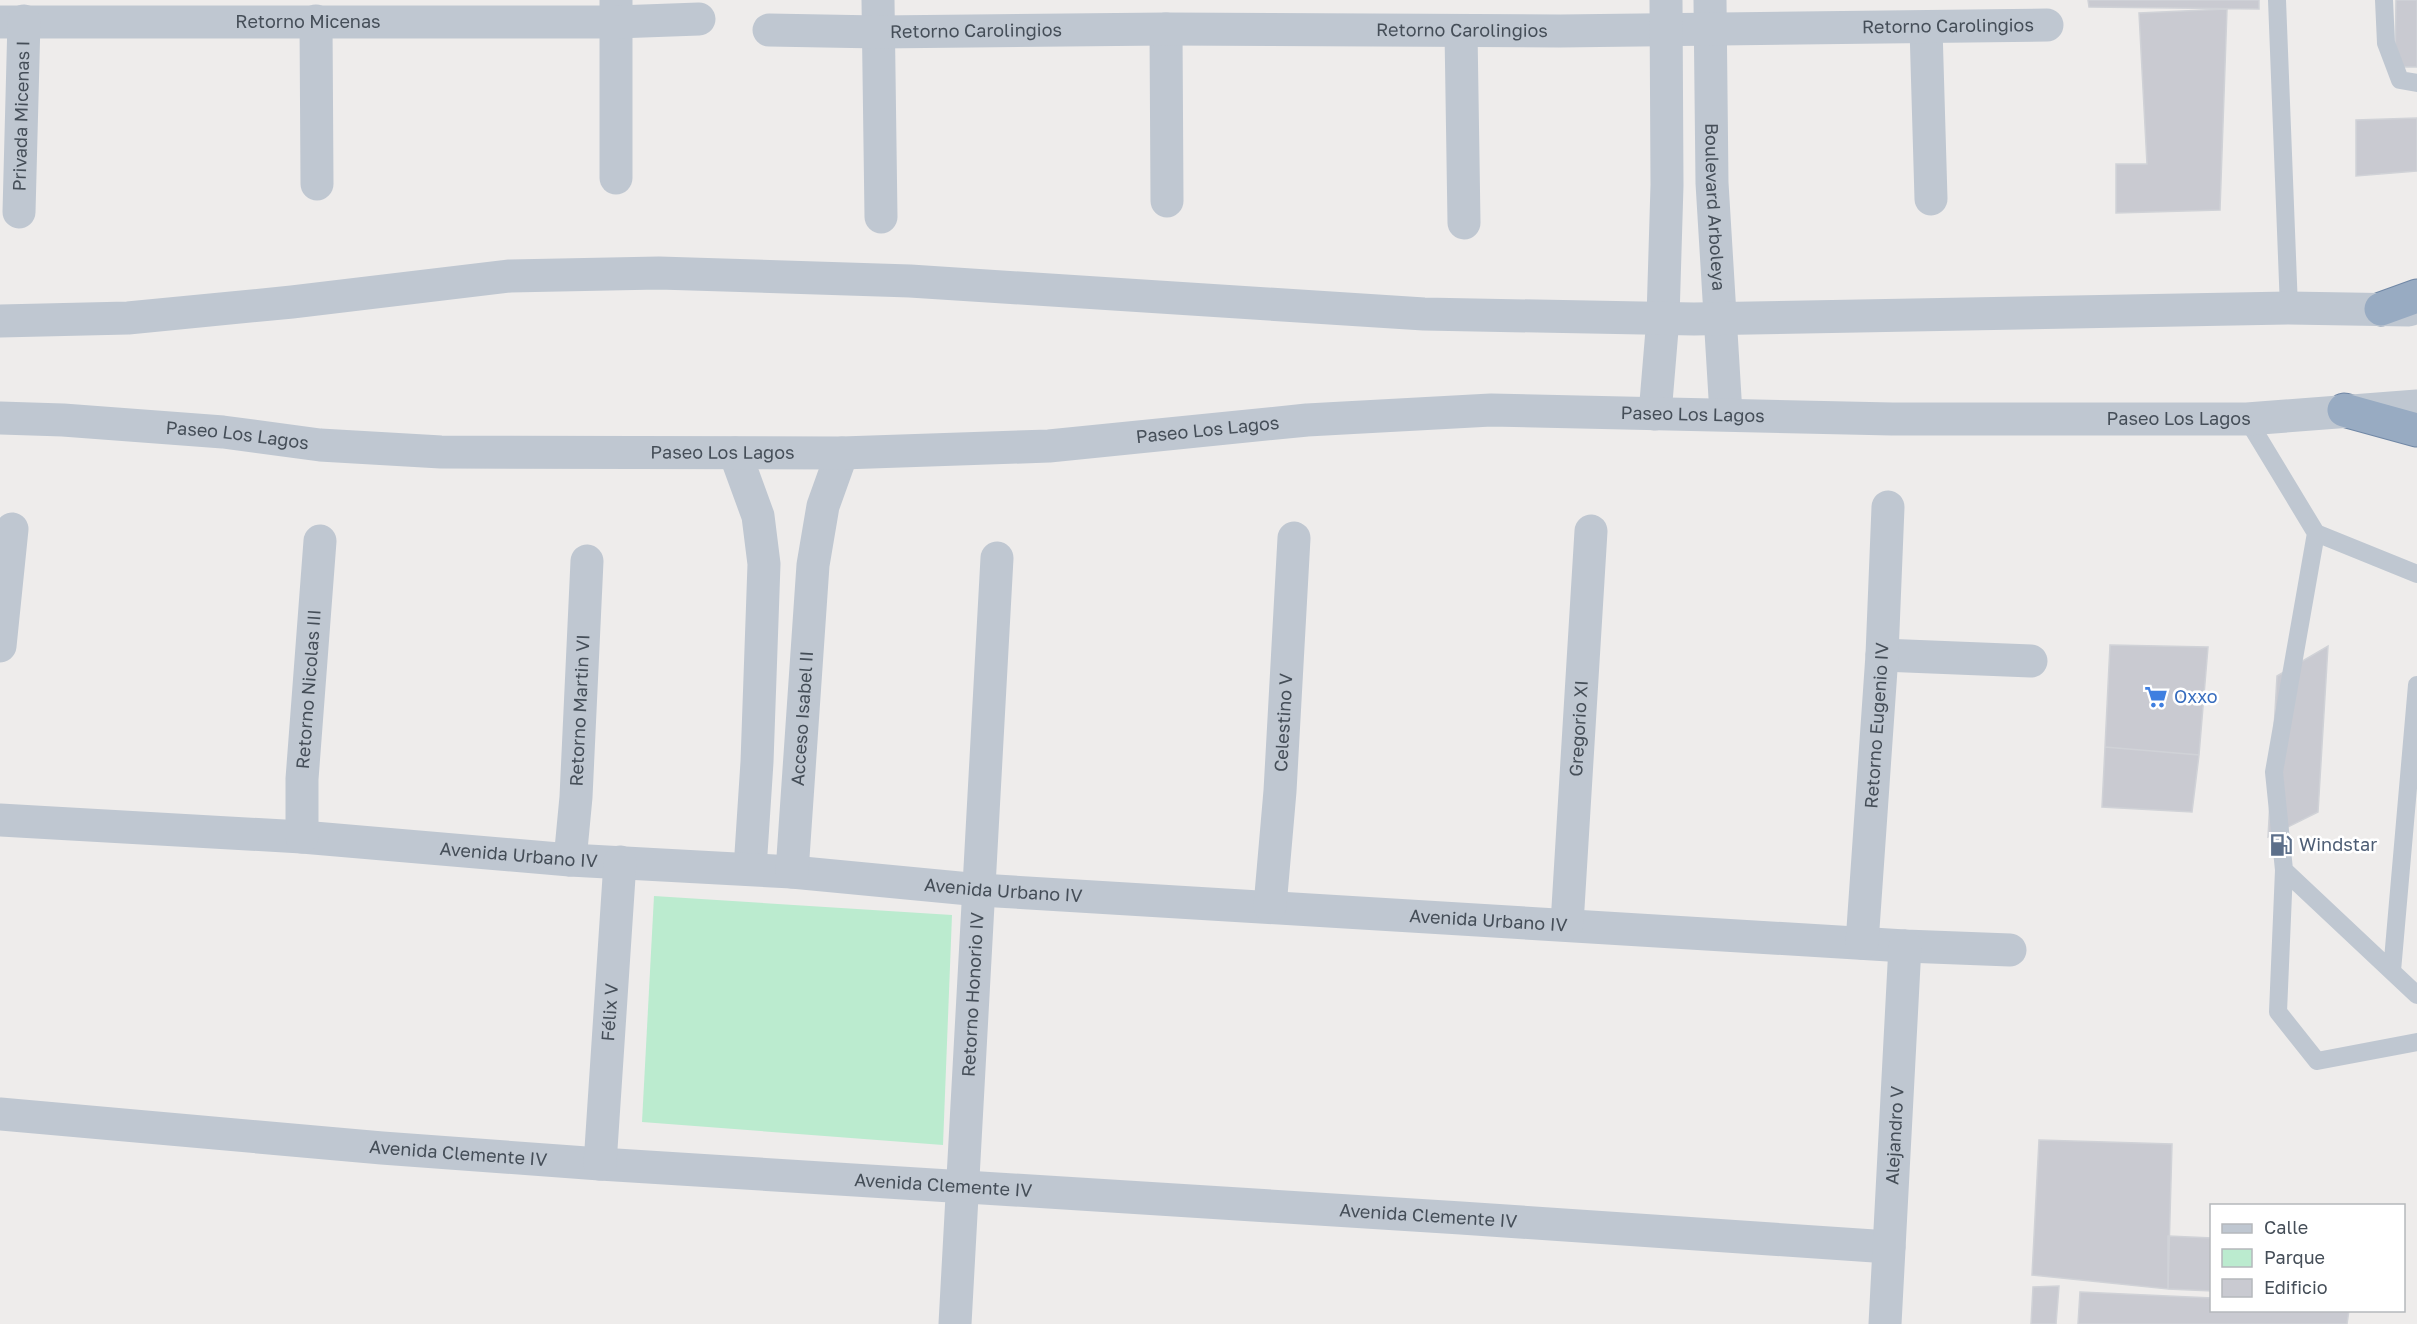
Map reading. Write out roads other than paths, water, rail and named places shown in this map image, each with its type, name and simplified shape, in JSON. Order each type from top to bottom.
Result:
[{"type":"highway","points":[[2381,309],[2417,296]]},
{"type":"highway","points":[[2344,410],[2417,430]]},
{"type":"street","points":[[616,11],[616,178]]},
{"type":"street","name":"Retorno Micenas","points":[[12,21],[316,21],[616,11],[699,19]]},
{"type":"street","name":"Retorno Carolingios","points":[[769,30],[879,16],[1166,29],[1461,31],[1665,15],[1710,14],[1926,28],[2047,25]]},
{"type":"street","name":"Boulevard Arboleya","points":[[1710,14],[1712,183],[1726,414]]},
{"type":"street","points":[[1655,414],[1663,318],[1667,185],[1665,15]]},
{"type":"street","points":[[879,16],[881,217]]},
{"type":"street","name":"Privada Micenas I","points":[[12,21],[19,212]]},
{"type":"street","points":[[316,21],[317,184]]},
{"type":"street","points":[[1926,28],[1931,199]]},
{"type":"street","points":[[1166,29],[1167,201]]},
{"type":"street","points":[[1461,31],[1464,223]]},
{"type":"street","points":[[0,321],[128,318],[292,302],[510,276],[659,273],[910,281],[1424,314],[1721,318],[2289,308],[2417,311]]},
{"type":"street","name":"Paseo Los Lagos","points":[[0,418],[63,420],[211,431],[320,445],[441,452],[843,453],[1049,446],[1307,420],[1491,410],[1892,419],[2247,419],[2417,406]]},
{"type":"street","points":[[735,453],[758,516],[764,564],[757,762],[750,869]]},
{"type":"street","name":"Acceso Isabel II","points":[[792,872],[813,565],[823,506],[843,453]]},
{"type":"street","name":"Retorno Eugenio IV","points":[[1862,943],[1882,655],[1888,507]]},
{"type":"street","points":[[0,646],[12,529]]},
{"type":"street","name":"Gregorio XI","points":[[1567,924],[1591,531]]},
{"type":"street","name":"Celestino V","points":[[1270,906],[1280,791],[1294,538]]},
{"type":"street","name":"Retorno Nicolas III","points":[[302,837],[302,779],[320,541]]},
{"type":"street","name":"Retorno Honorio IV","points":[[955,1324],[997,558]]},
{"type":"street","name":"Retorno Martin VI","points":[[570,860],[576,797],[587,561]]},
{"type":"street","points":[[764,564],[813,565]]},
{"type":"street","points":[[1882,655],[2031,661]]},
{"type":"street","name":"Avenida Urbano IV","points":[[0,820],[302,837],[570,860],[792,872],[980,890],[1905,946],[2010,950]]},
{"type":"street","name":"Félix V","points":[[600,1164],[620,862]]},
{"type":"street","name":"Alejandro V","points":[[1885,1324],[1905,946]]},
{"type":"street","name":"Avenida Clemente IV","points":[[0,1114],[382,1148],[600,1164],[1889,1247]]},
{"type":"lane","points":[[2277,0],[2289,308]]},
{"type":"lane","points":[[2384,0],[2386,43],[2400,80],[2417,82]]},
{"type":"lane","points":[[2247,419],[2316,533],[2417,574]]},
{"type":"lane","points":[[2316,533],[2274,772],[2284,870],[2278,1012],[2317,1061],[2417,1042]]},
{"type":"lane","points":[[2392,971],[2417,685]]},
{"type":"lane","points":[[2284,870],[2417,995]]},
{"type":"place","name":"Oxxo","points":[[2156,697]]},
{"type":"place","name":"Windstar","points":[[2281,845]]}]
